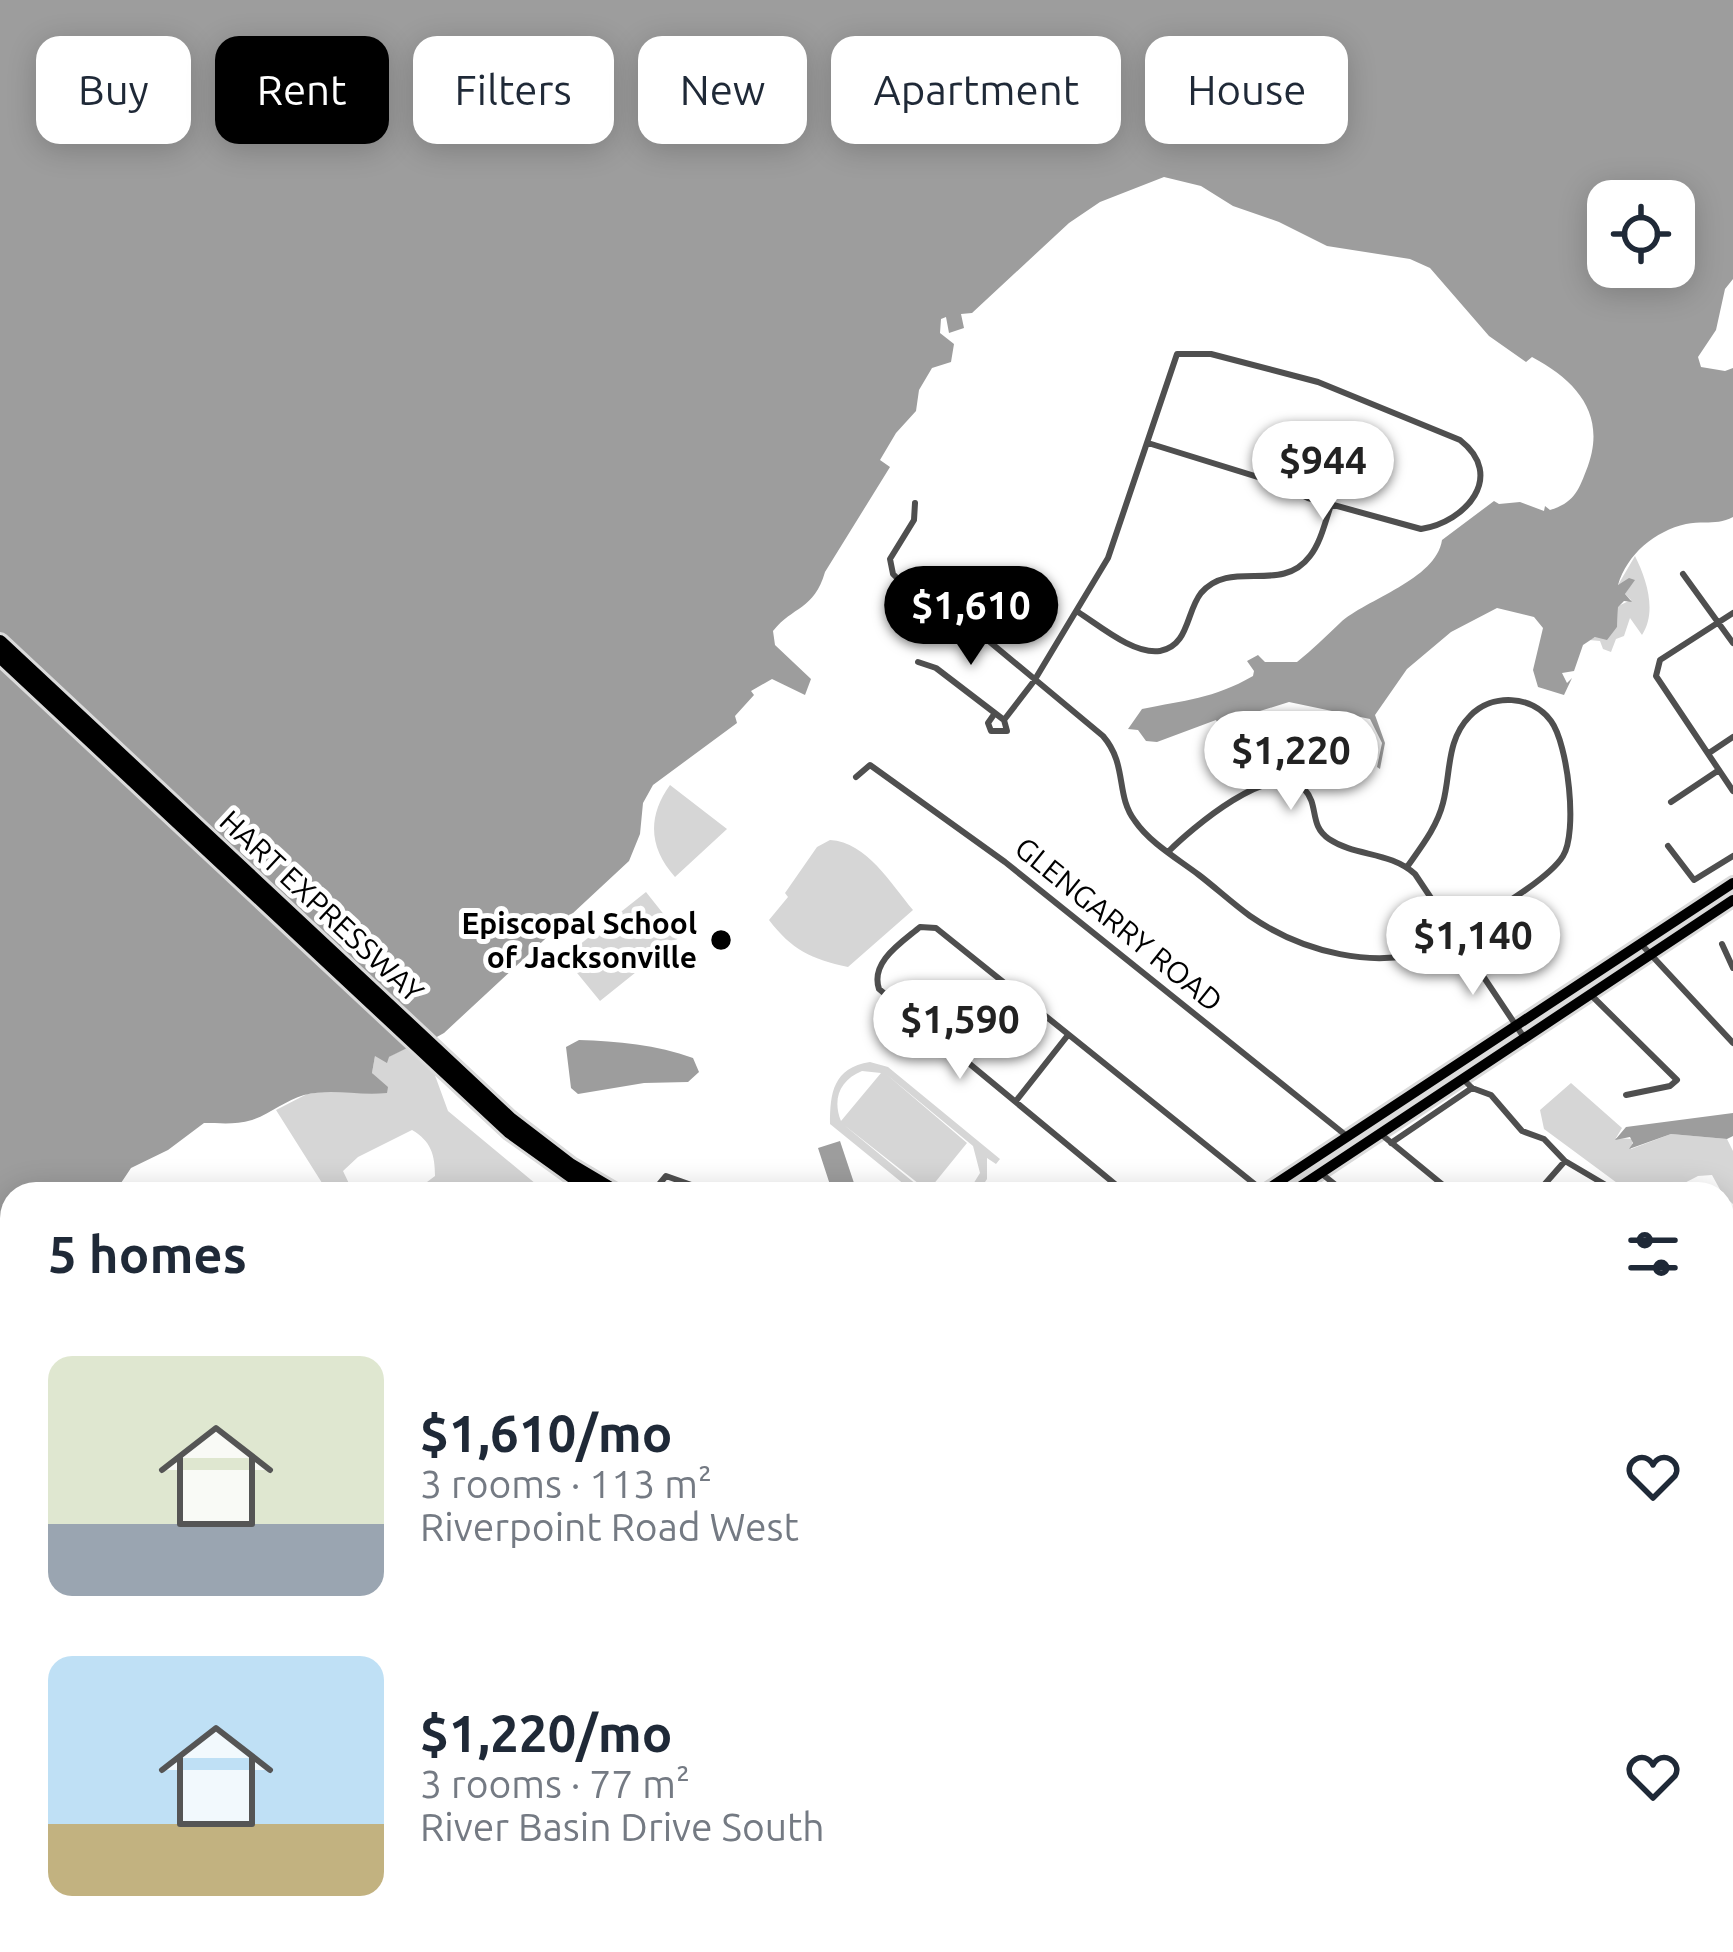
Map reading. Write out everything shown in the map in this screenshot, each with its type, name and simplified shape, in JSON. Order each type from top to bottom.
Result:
[{"type":"highway","name":"HART EXPRESSWAY","points":[[0,642],[510,1119],[598,1182]]},
{"type":"highway","name":"HART EXPRESSWAY","points":[[0,656],[508,1131],[581,1182]]},
{"type":"main road","points":[[1279,1182],[1733,883]]},
{"type":"main road","points":[[1309,1182],[1387,1139],[1733,900]]},
{"type":"street","points":[[1004,720],[1078,612],[1123,523],[1148,443],[1177,354],[1211,354],[1318,382],[1460,440],[1477,457],[1483,481],[1461,508],[1428,529],[1331,504],[1148,443]]},
{"type":"street","points":[[915,502],[914,520],[892,552],[893,574],[1005,652],[1110,745],[1120,762],[1133,819],[1168,852],[1252,917],[1335,953],[1386,959],[1417,956],[1553,869],[1571,837],[1570,806],[1556,730],[1538,710],[1513,700],[1490,702],[1472,713],[1455,739],[1435,825],[1407,867]]},
{"type":"street","points":[[1078,612],[1144,651],[1168,649],[1184,634],[1198,597],[1213,584],[1234,576],[1278,578],[1305,562],[1318,543],[1331,504]]},
{"type":"street","points":[[1684,574],[1733,643]]},
{"type":"street","points":[[1733,613],[1660,660],[1656,669],[1656,676],[1733,791]]},
{"type":"street","points":[[918,662],[936,668],[995,713],[1004,720],[1007,731],[991,730],[988,723],[995,713]]},
{"type":"street","points":[[1708,754],[1733,737]]},
{"type":"street","name":"GLENGARRY ROAD","points":[[856,777],[870,765],[902,786],[1005,862],[1349,1138]]},
{"type":"street","points":[[1671,802],[1719,770]]},
{"type":"street","points":[[1168,852],[1211,812],[1258,790],[1290,783],[1306,790],[1314,821],[1324,836],[1407,867],[1525,1040]]},
{"type":"street","points":[[1669,846],[1694,880],[1733,856]]},
{"type":"street","points":[[1113,1182],[879,989],[879,967],[920,927],[936,928],[1248,1182]]},
{"type":"street","points":[[1641,944],[1733,1043]]},
{"type":"street","points":[[1722,944],[1733,968]]},
{"type":"street","points":[[1591,995],[1677,1080],[1670,1087],[1626,1095]]},
{"type":"street","points":[[1016,1101],[1068,1035]]},
{"type":"street","points":[[1468,1084],[1492,1095],[1516,1126],[1544,1139],[1564,1160],[1601,1182]]},
{"type":"street","points":[[1387,1139],[1439,1182]]},
{"type":"street","points":[[1546,1182],[1564,1160]]},
{"type":"street","points":[[1322,1174],[1332,1182]]},
{"type":"shaded area","points":[[0,0],[1733,0],[1733,279],[1725,289],[1716,330],[1698,357],[1701,367],[1733,368],[1733,517],[1675,527],[1635,554],[1618,585],[1629,578],[1635,580],[1625,594],[1632,602],[1624,601],[1618,607],[1617,627],[1607,640],[1595,637],[1583,645],[1574,671],[1562,673],[1567,683],[1572,678],[1564,695],[1538,687],[1533,670],[1543,628],[1534,617],[1497,608],[1451,632],[1407,669],[1375,715],[1385,743],[1380,769],[1382,743],[1370,719],[1289,702],[1218,724],[1216,720],[1157,742],[1128,729],[1142,709],[1239,684],[1253,676],[1247,661],[1258,655],[1265,662],[1297,662],[1352,614],[1414,578],[1437,554],[1442,540],[1494,501],[1520,502],[1544,511],[1545,506],[1550,510],[1564,504],[1574,496],[1592,452],[1591,418],[1576,390],[1549,367],[1532,357],[1526,362],[1489,336],[1430,268],[1410,259],[1327,246],[1233,206],[1201,186],[1164,177],[1100,202],[1069,223],[972,313],[961,314],[964,328],[949,333],[946,317],[941,319],[940,333],[954,344],[951,362],[932,368],[919,390],[916,411],[880,460],[890,467],[815,594],[773,631],[775,645],[811,679],[805,695],[772,679],[751,691],[754,695],[735,716],[737,723],[653,785],[643,803],[640,834],[629,861],[435,1038],[429,1059],[407,1048],[387,1063],[375,1056],[372,1073],[388,1087],[387,1093],[297,1097],[252,1120],[204,1123],[168,1150],[131,1168],[122,1182],[0,1182]]},
{"type":"shaded area","points":[[1635,556],[1646,585],[1649,616],[1642,635],[1630,618],[1611,652],[1600,641],[1589,640],[1617,627],[1618,606],[1631,600],[1625,594],[1633,581],[1618,585]]},
{"type":"shaded area","points":[[670,785],[727,829],[675,877],[660,855],[654,832],[657,809]]},
{"type":"shaded area","points":[[830,840],[867,856],[913,910],[848,967],[803,952],[769,920],[817,847]]},
{"type":"shaded area","points":[[646,892],[681,936],[600,1001],[564,957]]},
{"type":"shaded area","points":[[579,1040],[637,1044],[679,1054],[693,1058],[699,1072],[688,1082],[644,1083],[578,1094],[571,1088],[566,1047]]},
{"type":"shaded area","points":[[407,1047],[429,1059],[448,1111],[534,1182],[427,1182],[435,1176],[431,1149],[412,1130],[358,1157],[343,1171],[348,1182],[321,1182],[276,1110],[307,1094],[381,1084],[372,1073],[375,1056],[389,1057]]},
{"type":"shaded area","points":[[870,1062],[888,1067],[1000,1159],[996,1164],[987,1158],[985,1182],[974,1182],[980,1173],[973,1146],[886,1074],[967,1143],[935,1182],[917,1182],[844,1125],[913,1182],[901,1182],[830,1124],[836,1084],[848,1070]],"holes":[[[862,1071],[881,1073],[841,1121],[837,1105],[843,1085]]]},
{"type":"shaded area","points":[[1571,1083],[1622,1128],[1616,1138],[1633,1139],[1631,1149],[1671,1134],[1727,1139],[1733,1151],[1733,1182],[1716,1182],[1712,1175],[1686,1182],[1616,1182],[1544,1129],[1540,1110]]},
{"type":"shaded area","points":[[1733,1113],[1733,1136],[1727,1139],[1671,1134],[1629,1149],[1630,1137],[1615,1140],[1626,1127]]},
{"type":"shaded area","points":[[840,1141],[854,1182],[829,1182],[818,1148]]},
{"type":"place","name":"Episcopal School of Jacksonville","points":[[721,940]]}]
